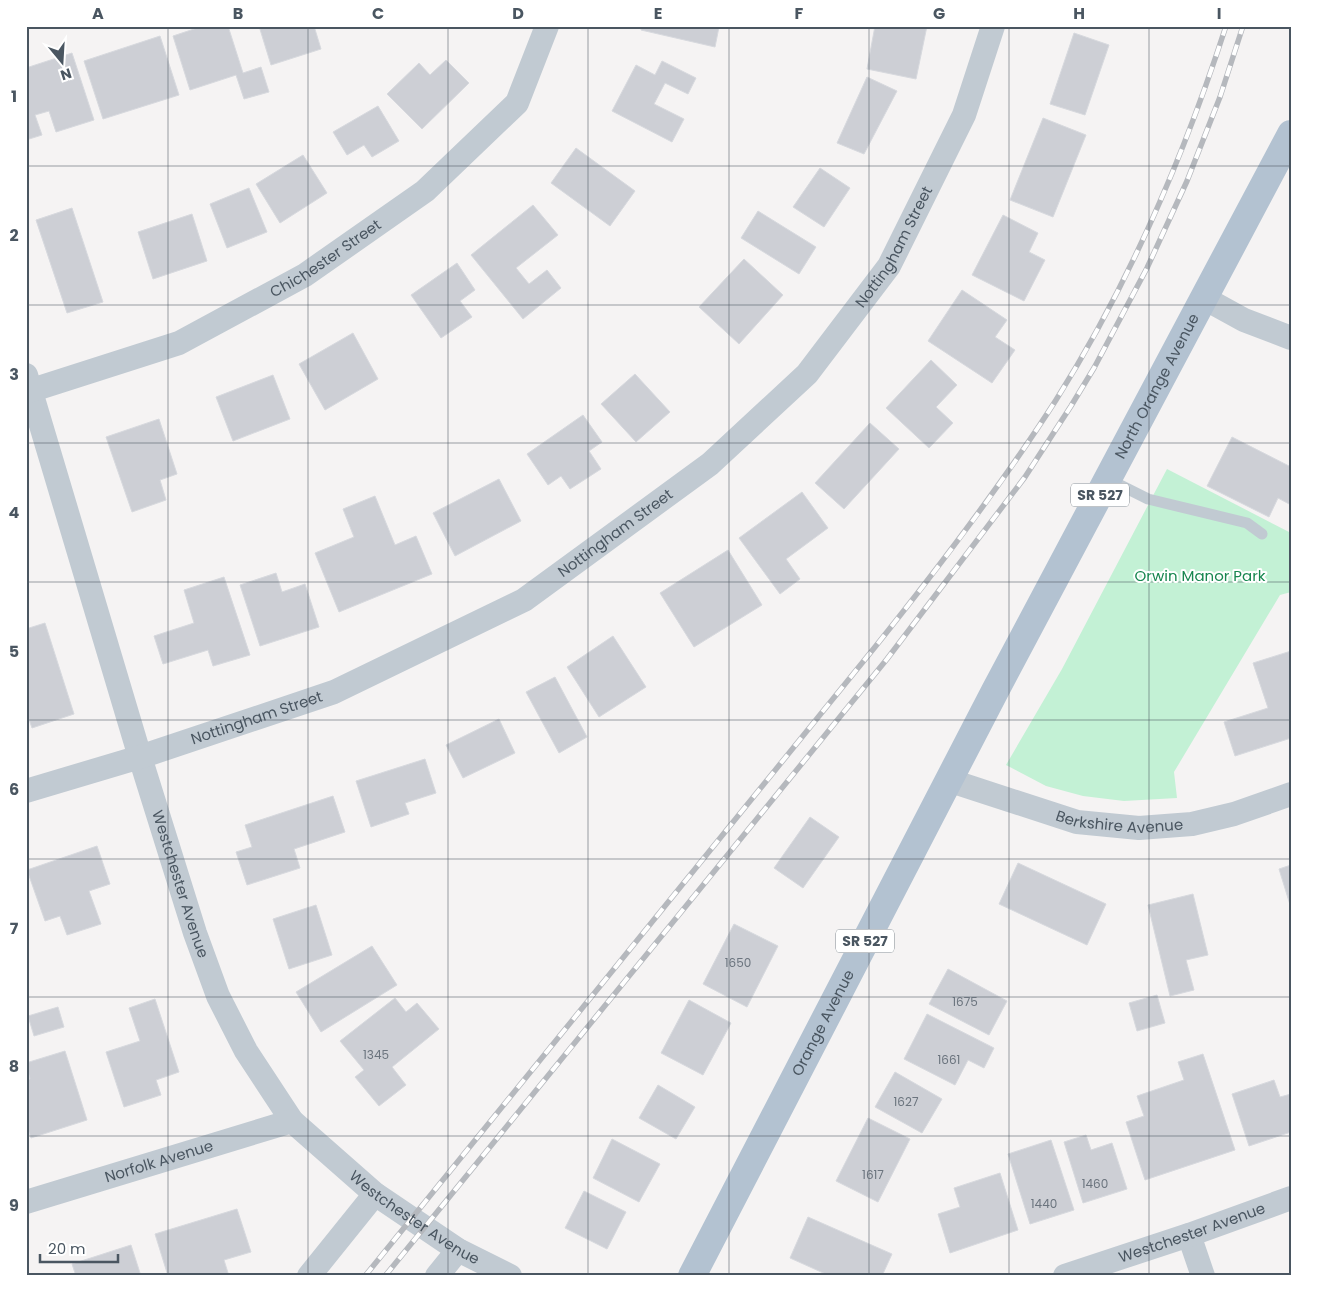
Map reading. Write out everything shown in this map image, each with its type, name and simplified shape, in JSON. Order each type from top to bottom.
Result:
[{"type":"main road","name":"North Orange Avenue","points":[[995,691],[1291,134]]},
{"type":"main road","name":"Orange Avenue","points":[[692,1276],[995,691]]},
{"type":"street","name":"Chichester Street","points":[[28,386],[179,343],[305,275],[425,191],[517,103],[547,26]]},
{"type":"street","name":"Nottingham Street","points":[[26,791],[140,757],[334,692],[524,600],[710,464],[807,374],[889,266],[964,115],[993,26]]},
{"type":"street","points":[[1204,298],[1244,320],[1291,338]]},
{"type":"street","name":"Westchester Avenue","points":[[28,386],[195,933],[218,996],[246,1051],[292,1120],[375,1194],[458,1250],[510,1276]]},
{"type":"street","name":"Berkshire Avenue","points":[[948,780],[1077,822],[1139,828],[1192,824],[1234,814],[1291,794]]},
{"type":"street","name":"Norfolk Avenue","points":[[26,1202],[292,1120]]},
{"type":"street","points":[[309,1276],[375,1194]]},
{"type":"street","name":"Westchester Avenue","points":[[1065,1276],[1291,1198]]},
{"type":"street","points":[[1189,1234],[1203,1276]]},
{"type":"street","points":[[437,1276],[458,1250]]},
{"type":"lane","points":[[1108,479],[1148,499],[1247,523],[1262,534]]},
{"type":"green space","name":"Orwin Manor Park","points":[[1167,469],[1291,533],[1291,592],[1280,595],[1174,772],[1177,798],[1124,801],[1083,796],[1046,786],[1006,765],[1062,669]]},
{"type":"building","points":[[203,26],[228,26],[243,73],[261,67],[269,92],[244,99],[236,75],[190,90],[173,36]]},
{"type":"building","points":[[259,26],[314,26],[321,49],[271,65]]},
{"type":"building","points":[[641,26],[719,27],[715,47],[641,30]]},
{"type":"building","points":[[875,26],[927,26],[916,79],[867,69]]},
{"type":"building","points":[[1074,33],[1109,45],[1085,115],[1050,104]]},
{"type":"building","points":[[160,36],[179,95],[103,119],[84,61]]},
{"type":"building","points":[[72,53],[94,120],[56,132],[49,111],[35,115],[42,135],[26,140],[26,68]]},
{"type":"building","points":[[446,60],[469,83],[422,129],[387,94],[419,63],[430,75]]},
{"type":"building","points":[[662,61],[696,78],[688,94],[665,83],[654,104],[684,119],[672,142],[612,111],[636,65],[655,75]]},
{"type":"building","points":[[867,77],[897,91],[864,154],[837,143]]},
{"type":"building","points":[[378,106],[399,141],[372,157],[364,145],[347,155],[333,132]]},
{"type":"building","points":[[1043,118],[1086,135],[1053,217],[1010,200]]},
{"type":"building","points":[[576,148],[635,191],[610,226],[551,183]]},
{"type":"building","points":[[303,155],[327,193],[280,223],[256,184]]},
{"type":"building","points":[[820,168],[850,188],[824,227],[793,207]]},
{"type":"building","points":[[249,188],[267,232],[227,248],[210,204]]},
{"type":"building","points":[[533,205],[558,235],[516,268],[529,284],[547,270],[561,288],[523,319],[471,255]]},
{"type":"building","points":[[72,208],[103,302],[67,313],[36,220]]},
{"type":"building","points":[[758,211],[816,247],[799,274],[741,238]]},
{"type":"building","points":[[192,214],[207,261],[153,279],[138,232]]},
{"type":"building","points":[[1003,215],[1038,233],[1029,252],[1045,260],[1024,301],[972,275]]},
{"type":"building","points":[[744,259],[783,295],[739,344],[699,307]]},
{"type":"building","points":[[457,263],[475,290],[460,301],[472,317],[441,338],[411,295]]},
{"type":"building","points":[[962,290],[1007,320],[995,337],[1015,350],[992,383],[928,341]]},
{"type":"building","points":[[353,333],[378,379],[325,410],[299,364]]},
{"type":"building","points":[[931,360],[957,385],[936,407],[953,423],[929,448],[886,408]]},
{"type":"building","points":[[635,374],[670,412],[636,442],[601,404]]},
{"type":"building","points":[[273,375],[290,419],[233,441],[216,397]]},
{"type":"building","points":[[583,415],[602,442],[589,451],[601,469],[570,489],[561,476],[548,485],[527,454]]},
{"type":"building","points":[[159,419],[177,474],[160,480],[166,500],[132,512],[106,437]]},
{"type":"building","points":[[870,423],[899,449],[844,509],[815,483]]},
{"type":"building","points":[[1232,437],[1291,467],[1291,505],[1278,498],[1269,517],[1207,486]]},
{"type":"building","points":[[499,479],[521,521],[455,556],[433,513]]},
{"type":"building","points":[[802,492],[828,528],[786,559],[800,579],[780,594],[739,538]]},
{"type":"building","points":[[375,496],[395,545],[416,536],[432,574],[339,612],[315,553],[354,537],[343,509]]},
{"type":"building","points":[[728,550],[762,605],[694,647],[660,593]]},
{"type":"building","points":[[276,573],[282,592],[305,584],[319,627],[260,646],[240,585]]},
{"type":"building","points":[[224,577],[250,655],[213,666],[208,650],[163,664],[154,636],[194,623],[184,590]]},
{"type":"building","points":[[45,623],[74,714],[32,728],[26,711],[26,629]]},
{"type":"building","points":[[613,636],[646,687],[599,717],[567,667]]},
{"type":"building","points":[[1291,651],[1291,738],[1235,756],[1224,722],[1268,708],[1253,663]]},
{"type":"building","points":[[555,677],[587,737],[559,753],[526,692]]},
{"type":"building","points":[[499,719],[515,753],[463,778],[446,745]]},
{"type":"building","points":[[425,759],[436,793],[405,803],[409,814],[371,827],[356,781]]},
{"type":"building","points":[[333,796],[345,832],[294,849],[300,868],[247,885],[236,852],[252,847],[245,825]]},
{"type":"building","points":[[810,817],[839,837],[803,888],[774,868]]},
{"type":"building","points":[[97,846],[110,884],[89,891],[101,924],[67,935],[60,916],[45,921],[27,870]]},
{"type":"building","points":[[1018,863],[1106,904],[1087,945],[999,904]]},
{"type":"building","points":[[1291,865],[1291,908],[1279,869]]},
{"type":"building","points":[[1193,894],[1208,955],[1186,960],[1194,990],[1170,996],[1148,905]]},
{"type":"building","points":[[316,905],[332,955],[289,969],[273,919]]},
{"type":"building","points":[[734,924],[778,946],[747,1007],[703,984]]},
{"type":"building","points":[[372,946],[397,985],[321,1032],[296,992]]},
{"type":"building","points":[[948,969],[1007,1001],[989,1035],[929,1004]]},
{"type":"building","points":[[1157,995],[1165,1023],[1137,1031],[1129,1003]]},
{"type":"building","points":[[395,998],[406,1012],[417,1003],[439,1029],[392,1067],[406,1085],[379,1106],[355,1077],[364,1070],[340,1041]]},
{"type":"building","points":[[155,999],[179,1072],[156,1080],[161,1095],[124,1107],[106,1052],[140,1041],[129,1008]]},
{"type":"building","points":[[689,1000],[731,1023],[703,1075],[661,1053]]},
{"type":"building","points":[[58,1007],[64,1027],[34,1036],[28,1016]]},
{"type":"building","points":[[927,1014],[994,1048],[984,1068],[968,1060],[955,1085],[904,1059]]},
{"type":"building","points":[[65,1051],[87,1120],[31,1138],[26,1124],[26,1080],[30,1079],[26,1063]]},
{"type":"building","points":[[1203,1054],[1235,1150],[1145,1180],[1126,1122],[1144,1116],[1137,1096],[1184,1080],[1178,1062]]},
{"type":"building","points":[[895,1072],[942,1099],[922,1133],[875,1107]]},
{"type":"building","points":[[1274,1080],[1280,1097],[1291,1094],[1291,1132],[1249,1146],[1232,1094]]},
{"type":"building","points":[[658,1085],[695,1107],[676,1139],[639,1118]]},
{"type":"building","points":[[868,1118],[910,1139],[878,1202],[836,1181]]},
{"type":"building","points":[[1086,1135],[1091,1150],[1112,1143],[1127,1189],[1083,1203],[1064,1142]]},
{"type":"building","points":[[612,1139],[660,1164],[639,1202],[593,1178]]},
{"type":"building","points":[[1051,1140],[1074,1210],[1030,1224],[1008,1154]]},
{"type":"building","points":[[1000,1173],[1018,1230],[950,1253],[938,1214],[960,1207],[954,1188]]},
{"type":"building","points":[[584,1191],[626,1212],[607,1249],[565,1228]]},
{"type":"building","points":[[237,1209],[251,1252],[224,1260],[229,1276],[168,1276],[155,1234]]},
{"type":"building","points":[[808,1217],[892,1254],[882,1276],[830,1276],[790,1258]]},
{"type":"building","points":[[131,1245],[141,1276],[76,1276],[72,1264]]},
{"type":"railway","points":[[365,1276],[875,647],[1014,464],[1083,356],[1131,265],[1173,171],[1210,75],[1226,26]]},
{"type":"railway","points":[[385,1276],[887,659],[1025,477],[1094,368],[1147,268],[1187,181],[1220,97],[1243,26]]}]
